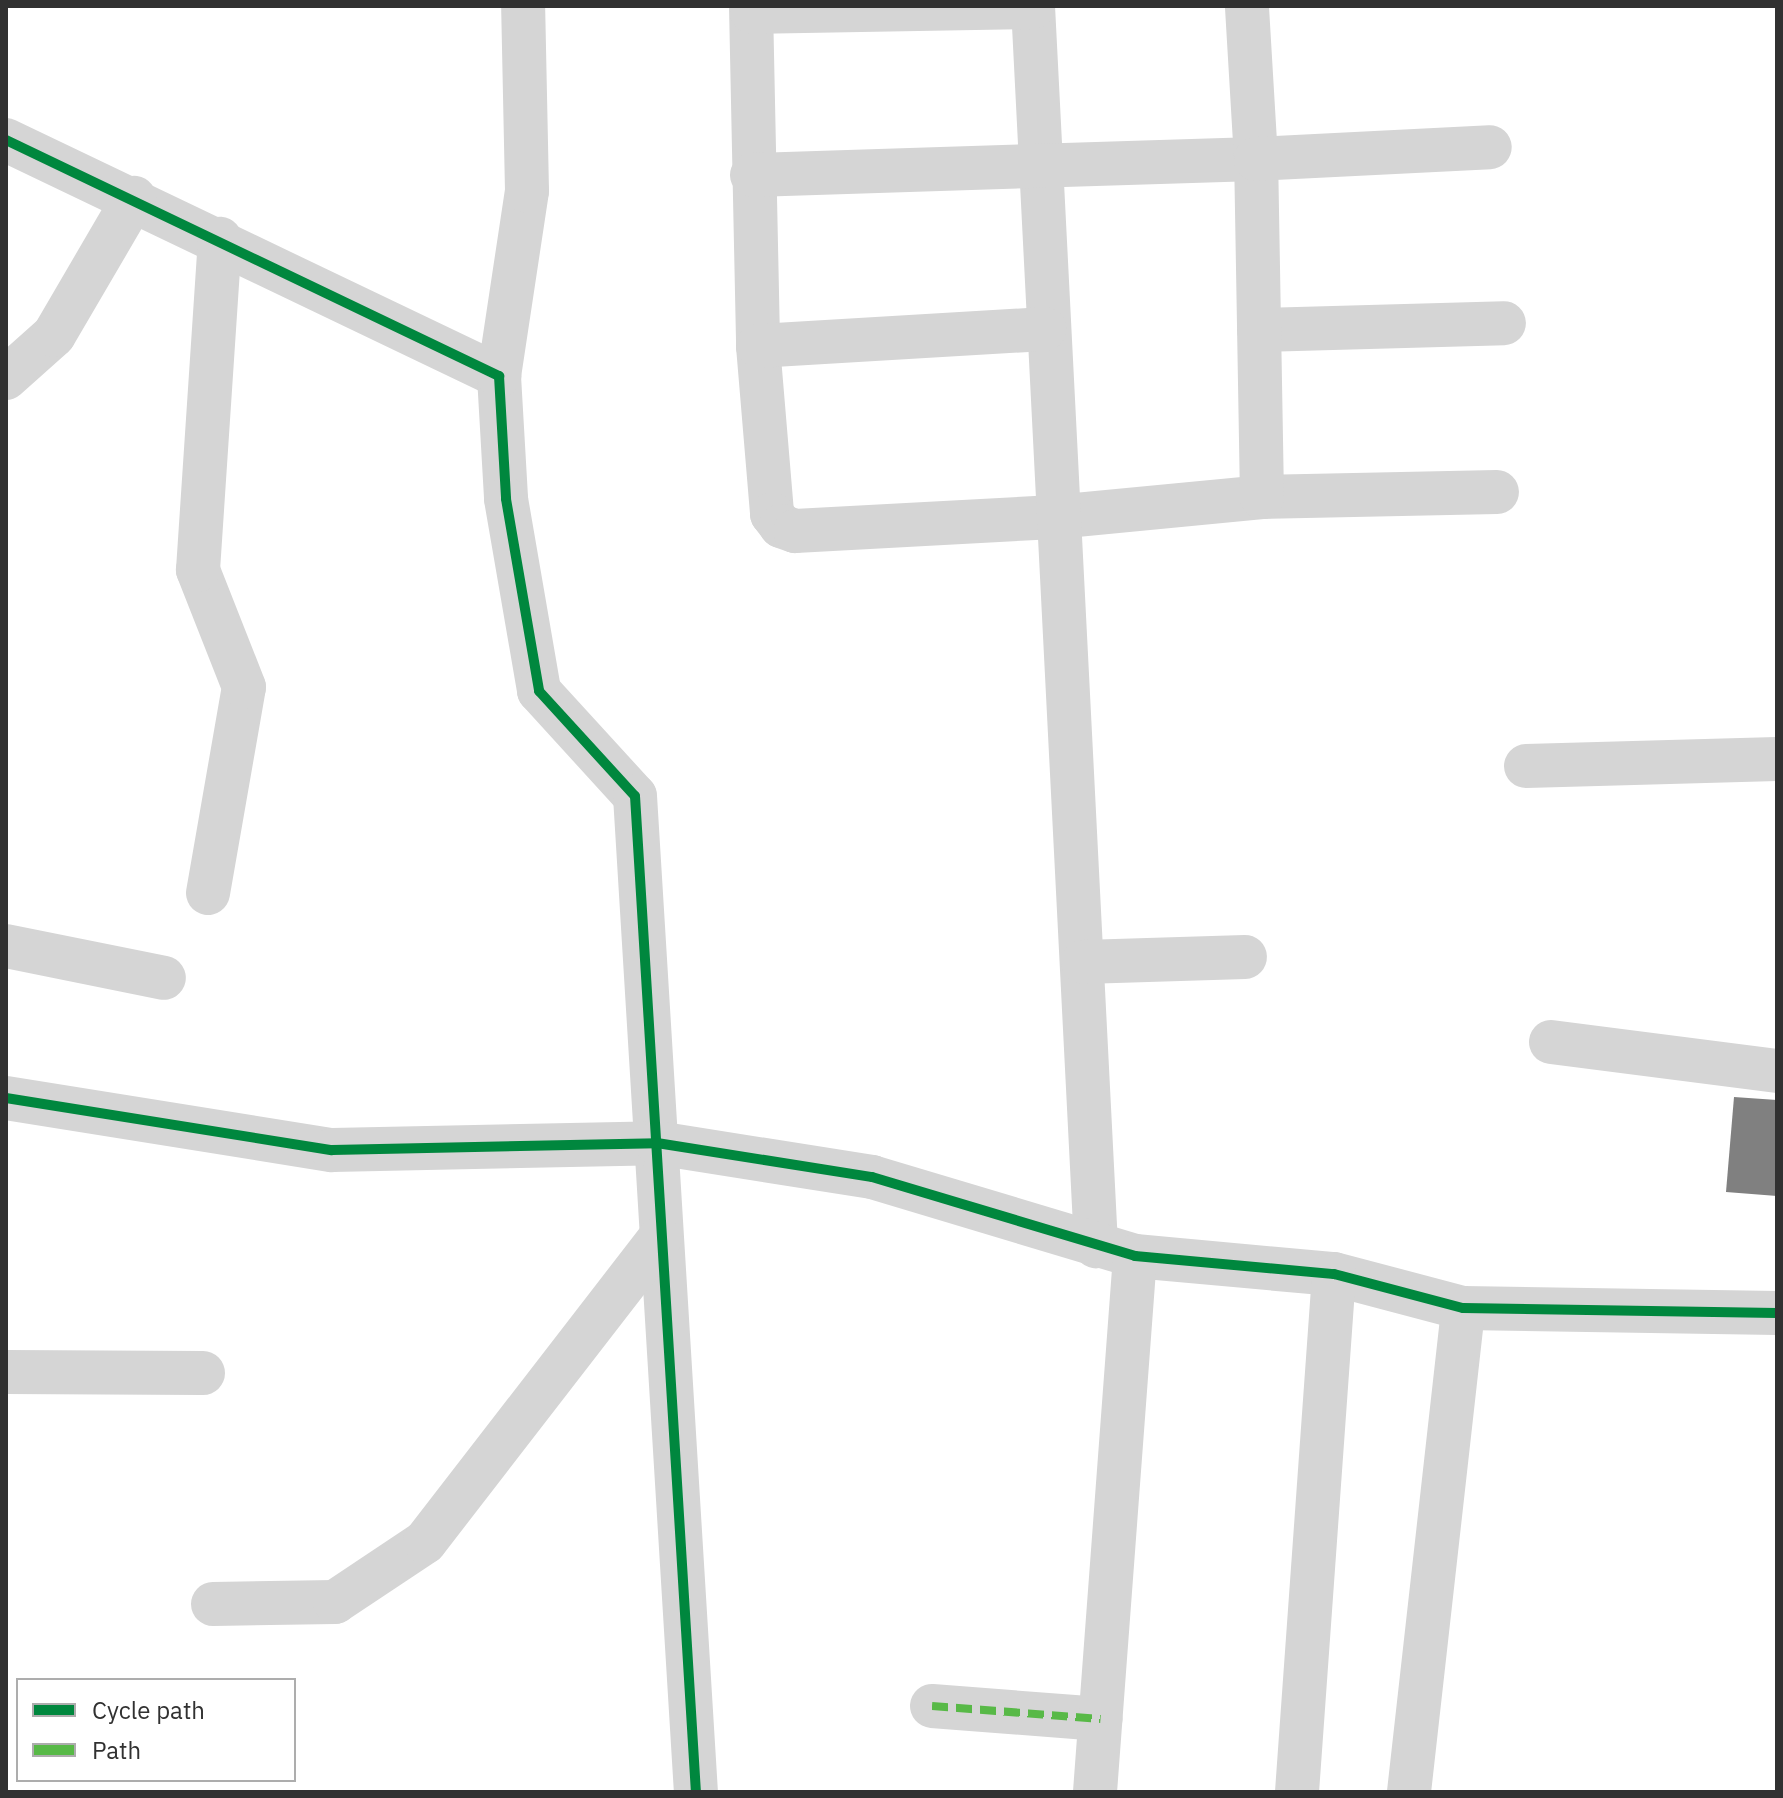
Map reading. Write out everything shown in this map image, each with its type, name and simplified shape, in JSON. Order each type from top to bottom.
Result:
[{"type":"street","points":[[523,6],[527,191],[499,376],[506,499],[539,691],[635,796],[657,1143],[659,1239],[696,1792]]},
{"type":"street","points":[[1095,1792],[1115,1251],[1083,962],[1055,517],[1044,329],[1033,6],[751,9],[752,175],[758,346],[772,514],[781,526],[795,531],[1055,517],[1262,497],[1497,492]]},
{"type":"street","points":[[1247,6],[1256,159],[1262,497]]},
{"type":"street","points":[[6,140],[220,239],[499,376]]},
{"type":"street","points":[[752,175],[1039,169],[1490,147]]},
{"type":"street","points":[[6,378],[54,335],[134,198]]},
{"type":"street","points":[[208,893],[244,687],[198,570],[220,239]]},
{"type":"street","points":[[1259,330],[1504,323]]},
{"type":"street","points":[[758,346],[1044,329]]},
{"type":"street","points":[[1526,766],[1777,759]]},
{"type":"street","points":[[6,946],[164,978]]},
{"type":"street","points":[[1083,962],[1245,957]]},
{"type":"street","points":[[1551,1042],[1777,1071]]},
{"type":"street","points":[[6,1098],[332,1150],[657,1143],[872,1177],[1115,1251],[1334,1274],[1463,1308],[1777,1313]]},
{"type":"street","points":[[213,1604],[335,1602],[425,1542],[659,1239]]},
{"type":"street","points":[[1297,1792],[1334,1274]]},
{"type":"street","points":[[1409,1792],[1463,1308]]},
{"type":"street","points":[[6,1372],[203,1373]]},
{"type":"street","points":[[932,1706],[1100,1719]]},
{"type":"building","points":[[1734,1097],[1777,1100],[1777,1196],[1726,1192]]},
{"type":"marked path","points":[[932,1706],[1100,1719]]},
{"type":"cycle path","points":[[6,140],[499,376],[506,499],[539,691],[635,796],[696,1792]]},
{"type":"cycle path","points":[[6,1098],[332,1150],[657,1143],[872,1177],[1135,1256],[1334,1274],[1463,1308],[1777,1313]]}]
